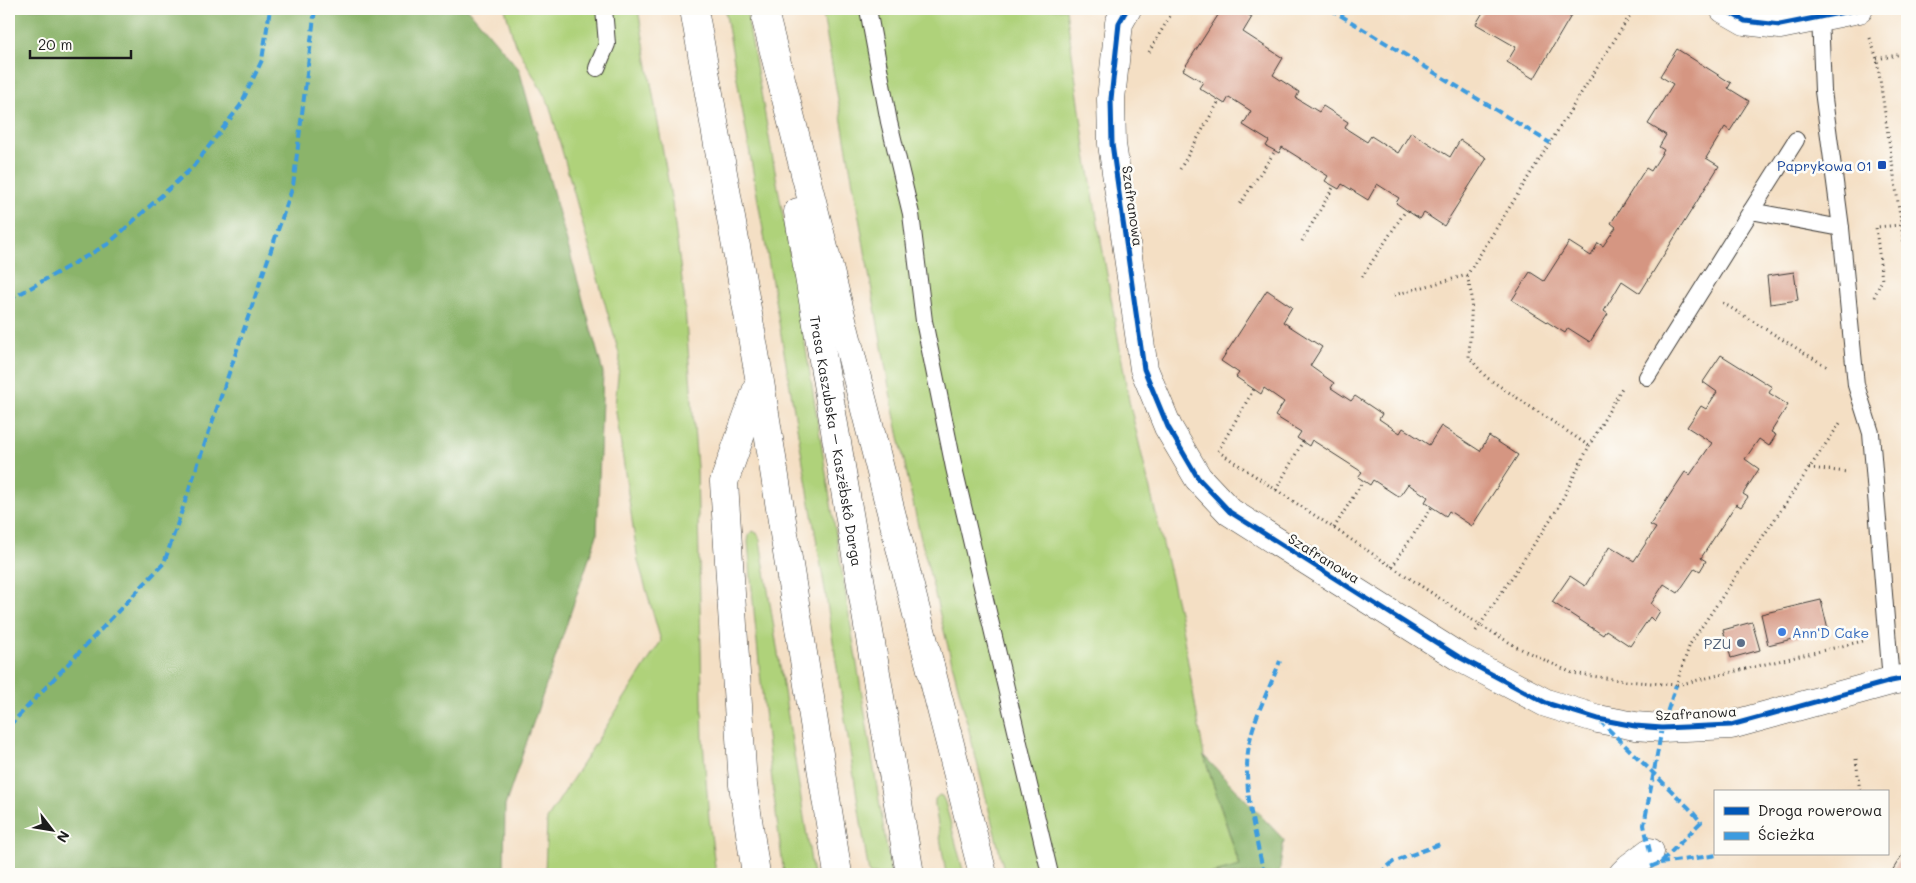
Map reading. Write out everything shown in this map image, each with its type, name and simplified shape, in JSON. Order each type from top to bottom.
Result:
[{"type":"main road","points":[[694,9],[760,382],[838,874]]},
{"type":"main road","name":"Szafranowa","points":[[1127,9],[1119,24],[1111,99],[1112,144],[1144,369],[1168,427],[1198,478],[1230,512],[1459,657],[1546,703],[1598,719],[1635,726],[1662,728],[1731,726],[1899,679]]},
{"type":"main road","points":[[1724,9],[1745,21],[1780,25],[1820,16],[1863,20]]},
{"type":"main road","points":[[765,14],[984,874]]},
{"type":"main road","name":"Trasa Kaszubska – Kaszëbskô Darga","points":[[765,14],[910,874]]},
{"type":"main road","points":[[756,874],[743,785],[724,482],[760,382]]},
{"type":"main road","points":[[1623,874],[1630,866],[1650,852]]},
{"type":"lane","points":[[597,68],[607,44],[604,9]]},
{"type":"lane","points":[[868,9],[890,122],[911,214],[924,321],[954,468],[1050,874]]},
{"type":"lane","points":[[1820,16],[1823,91],[1841,228],[1858,390],[1872,433],[1887,635],[1899,679]]},
{"type":"lane","points":[[1647,377],[1796,140]]},
{"type":"lane","points":[[1751,211],[1841,228]]},
{"type":"path","points":[[1146,58],[1174,9]]},
{"type":"path","points":[[1394,295],[1467,275],[1634,9]]},
{"type":"path","points":[[1863,20],[1877,59],[1907,264]]},
{"type":"path","points":[[1877,59],[1907,53]]},
{"type":"path","points":[[1180,169],[1219,101]]},
{"type":"path","points":[[1240,204],[1274,150]]},
{"type":"path","points":[[1302,241],[1334,186]]},
{"type":"path","points":[[1362,277],[1406,210]]},
{"type":"path","points":[[1874,297],[1882,280],[1876,227],[1901,225]]},
{"type":"path","points":[[1467,275],[1472,296],[1469,357],[1486,377],[1589,446]]},
{"type":"path","points":[[1676,685],[1690,644],[1809,468],[1858,390],[1702,290]]},
{"type":"path","points":[[1459,657],[1558,508],[1589,446],[1634,368],[1647,377]]},
{"type":"path","points":[[1217,451],[1254,390]]},
{"type":"path","points":[[1276,490],[1303,442]]},
{"type":"path","points":[[1211,444],[1217,451],[1480,625],[1517,647],[1572,672],[1626,682],[1676,685],[1887,635]]},
{"type":"path","points":[[1809,468],[1875,475]]},
{"type":"path","points":[[1334,528],[1363,481]]},
{"type":"path","points":[[1392,567],[1432,507]]},
{"type":"path","points":[[1856,759],[1860,790]]},
{"type":"green space","points":[[9,9],[468,9],[519,69],[603,372],[597,535],[505,806],[504,874],[9,874]]},
{"type":"green space","points":[[505,9],[638,9],[672,203],[684,295],[697,467],[703,741],[709,818],[716,874],[545,874],[547,819],[661,641],[638,561],[615,405],[620,357],[549,104],[514,41]]},
{"type":"green space","points":[[725,9],[746,9],[797,294],[891,874],[869,874],[825,590]]},
{"type":"green space","points":[[822,9],[1066,9],[1086,154],[1129,401],[1180,616],[1204,756],[1240,867],[1210,874],[1005,874],[920,535],[893,409]]},
{"type":"green space","points":[[753,531],[758,534],[760,540],[813,874],[784,874],[759,667],[748,542],[749,535]]},
{"type":"green space","points":[[1204,756],[1284,840],[1279,874],[1210,874],[1240,866]]},
{"type":"green space","points":[[939,795],[942,796],[945,802],[964,874],[946,874],[935,806],[935,799]]},
{"type":"building","points":[[1222,9],[1238,9],[1252,17],[1243,32],[1283,58],[1273,75],[1299,92],[1296,98],[1319,112],[1323,106],[1348,122],[1345,128],[1367,142],[1371,136],[1398,153],[1411,132],[1450,157],[1460,140],[1487,158],[1444,226],[1424,213],[1420,219],[1396,203],[1399,198],[1377,184],[1368,200],[1342,184],[1339,189],[1325,181],[1328,176],[1282,147],[1279,153],[1266,146],[1269,141],[1243,125],[1251,111],[1229,97],[1225,104],[1199,88],[1203,82],[1183,70]]},
{"type":"building","points":[[1485,9],[1575,9],[1534,79],[1507,62],[1516,47],[1476,24]]},
{"type":"building","points":[[1677,49],[1731,83],[1728,88],[1749,101],[1730,131],[1725,127],[1706,158],[1719,166],[1640,293],[1622,281],[1604,311],[1608,314],[1590,342],[1568,328],[1565,333],[1512,300],[1530,272],[1544,281],[1569,242],[1591,256],[1598,243],[1603,246],[1616,227],[1611,223],[1646,168],[1651,171],[1664,150],[1659,147],[1666,135],[1648,124],[1673,84],[1660,76]]},
{"type":"building","points":[[1794,272],[1798,300],[1770,304],[1767,276]]},
{"type":"building","points":[[1267,290],[1292,307],[1283,322],[1322,347],[1310,366],[1334,383],[1331,388],[1351,401],[1355,396],[1382,414],[1379,419],[1400,433],[1403,428],[1429,445],[1441,426],[1480,451],[1489,436],[1518,455],[1472,526],[1449,511],[1446,516],[1432,507],[1425,502],[1428,497],[1408,484],[1399,497],[1373,480],[1370,485],[1358,477],[1362,472],[1312,440],[1309,446],[1297,438],[1301,432],[1275,416],[1284,402],[1264,388],[1261,394],[1236,377],[1239,373],[1221,361]]},
{"type":"building","points":[[1721,355],[1772,387],[1769,393],[1788,405],[1771,432],[1776,435],[1769,446],[1759,439],[1745,459],[1759,469],[1743,494],[1748,497],[1741,507],[1736,504],[1701,558],[1706,561],[1700,571],[1695,568],[1678,593],[1664,584],[1651,604],[1660,611],[1654,621],[1650,617],[1630,646],[1606,630],[1603,635],[1552,602],[1570,576],[1585,586],[1610,546],[1634,561],[1656,528],[1650,525],[1685,472],[1690,475],[1712,443],[1687,427],[1701,406],[1706,409],[1717,392],[1703,382]]},
{"type":"building","points":[[1821,600],[1828,630],[1768,645],[1761,614]]},
{"type":"building","points":[[1752,622],[1760,650],[1731,658],[1723,630]]},
{"type":"building","points":[[1907,847],[1907,874],[1889,873],[1892,871]]},
{"type":"marked path","points":[[9,300],[108,244],[192,168],[240,106],[262,60],[270,9]]},
{"type":"marked path","points":[[9,726],[164,563],[293,186],[315,9]]},
{"type":"marked path","points":[[1330,9],[1550,143]]},
{"type":"marked path","points":[[1264,874],[1250,810],[1247,761],[1251,734],[1280,661]]},
{"type":"marked path","points":[[1650,852],[1644,825],[1662,728],[1676,685]]},
{"type":"marked path","points":[[1599,720],[1701,822],[1660,863],[1650,867]]},
{"type":"marked path","points":[[1379,874],[1393,862],[1440,844]]},
{"type":"marked path","points":[[1660,863],[1714,856]]},
{"type":"cycle path","points":[[1127,9],[1119,23],[1111,99],[1112,144],[1144,369],[1168,427],[1198,478],[1230,512],[1459,657],[1546,703],[1598,719],[1635,726],[1662,728],[1731,725],[1907,678]]},
{"type":"cycle path","points":[[1724,9],[1745,21],[1780,25],[1859,9]]},
{"type":"place","name":"Paprykowa 01","points":[[1882,165]]},
{"type":"place","name":"Ann'D Cake","points":[[1782,632]]},
{"type":"place","name":"PZU","points":[[1741,643]]}]
